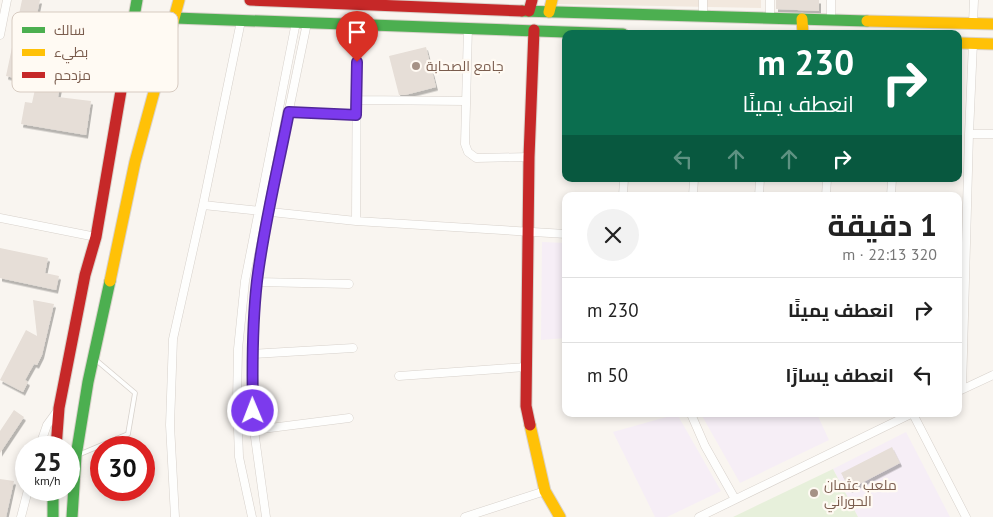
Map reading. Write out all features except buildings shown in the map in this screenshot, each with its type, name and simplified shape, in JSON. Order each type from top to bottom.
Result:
[{"type":"main road","points":[[250,0],[433,8],[531,6],[549,12],[993,24]]},
{"type":"main road","points":[[549,12],[552,0]]},
{"type":"main road","points":[[433,8],[434,26]]},
{"type":"main road","points":[[575,13],[576,30]]},
{"type":"main road","points":[[178,18],[562,31]]},
{"type":"main road","points":[[802,19],[803,30]]},
{"type":"main road","points":[[534,30],[529,158],[526,406],[545,491],[560,517]]},
{"type":"main road","points":[[962,43],[993,44]]},
{"type":"main road","points":[[57,436],[59,408],[85,275],[96,237],[121,92]]},
{"type":"main road","points":[[80,436],[135,162],[154,92]]},
{"type":"main road","points":[[53,501],[53,517]]},
{"type":"main road","points":[[72,517],[73,501]]},
{"type":"street","points":[[0,35],[7,0]]},
{"type":"street","points":[[703,0],[703,16]]},
{"type":"street","points":[[770,0],[770,18]]},
{"type":"street","points":[[830,20],[831,0]]},
{"type":"street","points":[[973,23],[974,0]]},
{"type":"street","points":[[175,517],[170,425],[173,339],[241,21]]},
{"type":"street","points":[[266,517],[254,430],[252,354],[257,282],[268,211],[289,112],[301,22]]},
{"type":"street","points":[[252,517],[239,456],[238,349],[245,281],[258,210],[301,22]]},
{"type":"street","points":[[356,221],[357,24]]},
{"type":"street","points":[[468,27],[465,144],[468,152],[476,158],[529,158]]},
{"type":"street","points":[[962,294],[973,43]]},
{"type":"street","points":[[356,100],[466,101]]},
{"type":"street","points":[[289,112],[356,115]]},
{"type":"street","points":[[969,134],[993,134]]},
{"type":"street","points":[[203,205],[356,221],[562,234]]},
{"type":"street","points":[[0,218],[96,237]]},
{"type":"street","points":[[257,282],[349,284]]},
{"type":"street","points":[[252,354],[353,348]]},
{"type":"street","points":[[399,376],[526,367]]},
{"type":"street","points":[[962,389],[993,375]]},
{"type":"street","points":[[43,436],[47,425],[59,408]]},
{"type":"street","points":[[692,417],[705,446],[735,499]]},
{"type":"street","points":[[698,517],[906,417]]},
{"type":"street","points":[[914,417],[966,517]]},
{"type":"street","points":[[254,430],[349,418]]},
{"type":"street","points":[[465,517],[545,491]]},
{"type":"street","points":[[21,517],[25,501]]},
{"type":"lane","points":[[80,454],[128,434],[135,393],[94,358]]},
{"type":"shaded area","points":[[558,0],[761,0],[761,8],[557,4]]},
{"type":"shaded area","points":[[542,242],[562,243],[562,338],[541,340]]},
{"type":"shaded area","points":[[666,417],[679,417],[721,491],[667,517],[655,517],[613,432]]},
{"type":"shaded area","points":[[703,417],[818,417],[829,440],[740,483]]},
{"type":"shaded area","points":[[906,432],[950,517],[858,517],[833,469]]},
{"type":"green space","name":"ملعب عثمان الحوراني","points":[[833,469],[858,517],[733,517]]},
{"type":"traffic: fast","points":[[135,12],[137,0]]},
{"type":"traffic: fast","points":[[522,11],[867,21]]},
{"type":"traffic: fast","points":[[178,18],[562,32]]},
{"type":"traffic: fast","points":[[72,517],[76,456],[88,382],[110,281]]},
{"type":"traffic: fast","points":[[53,501],[53,517]]},
{"type":"traffic: slow","points":[[176,12],[179,0]]},
{"type":"traffic: slow","points":[[549,12],[552,0]]},
{"type":"traffic: slow","points":[[802,19],[803,30]]},
{"type":"traffic: slow","points":[[867,21],[993,24]]},
{"type":"traffic: slow","points":[[962,43],[993,44]]},
{"type":"traffic: slow","points":[[110,281],[135,162],[154,92]]},
{"type":"traffic: slow","points":[[530,425],[545,491],[560,517]]},
{"type":"traffic: jam","points":[[250,0],[522,11]]},
{"type":"traffic: jam","points":[[529,11],[532,0]]},
{"type":"traffic: jam","points":[[530,425],[526,406],[529,157],[534,30]]},
{"type":"traffic: jam","points":[[57,436],[59,408],[85,275],[96,237],[121,92]]},
{"type":"place","name":"جامع الصحابة","points":[[416,66]]},
{"type":"place","name":"ملعب عثمان الحوراني","points":[[814,493]]},
{"type":"route","points":[[253,411],[252,354],[257,282],[268,211],[289,112],[356,115],[357,62]]}]
